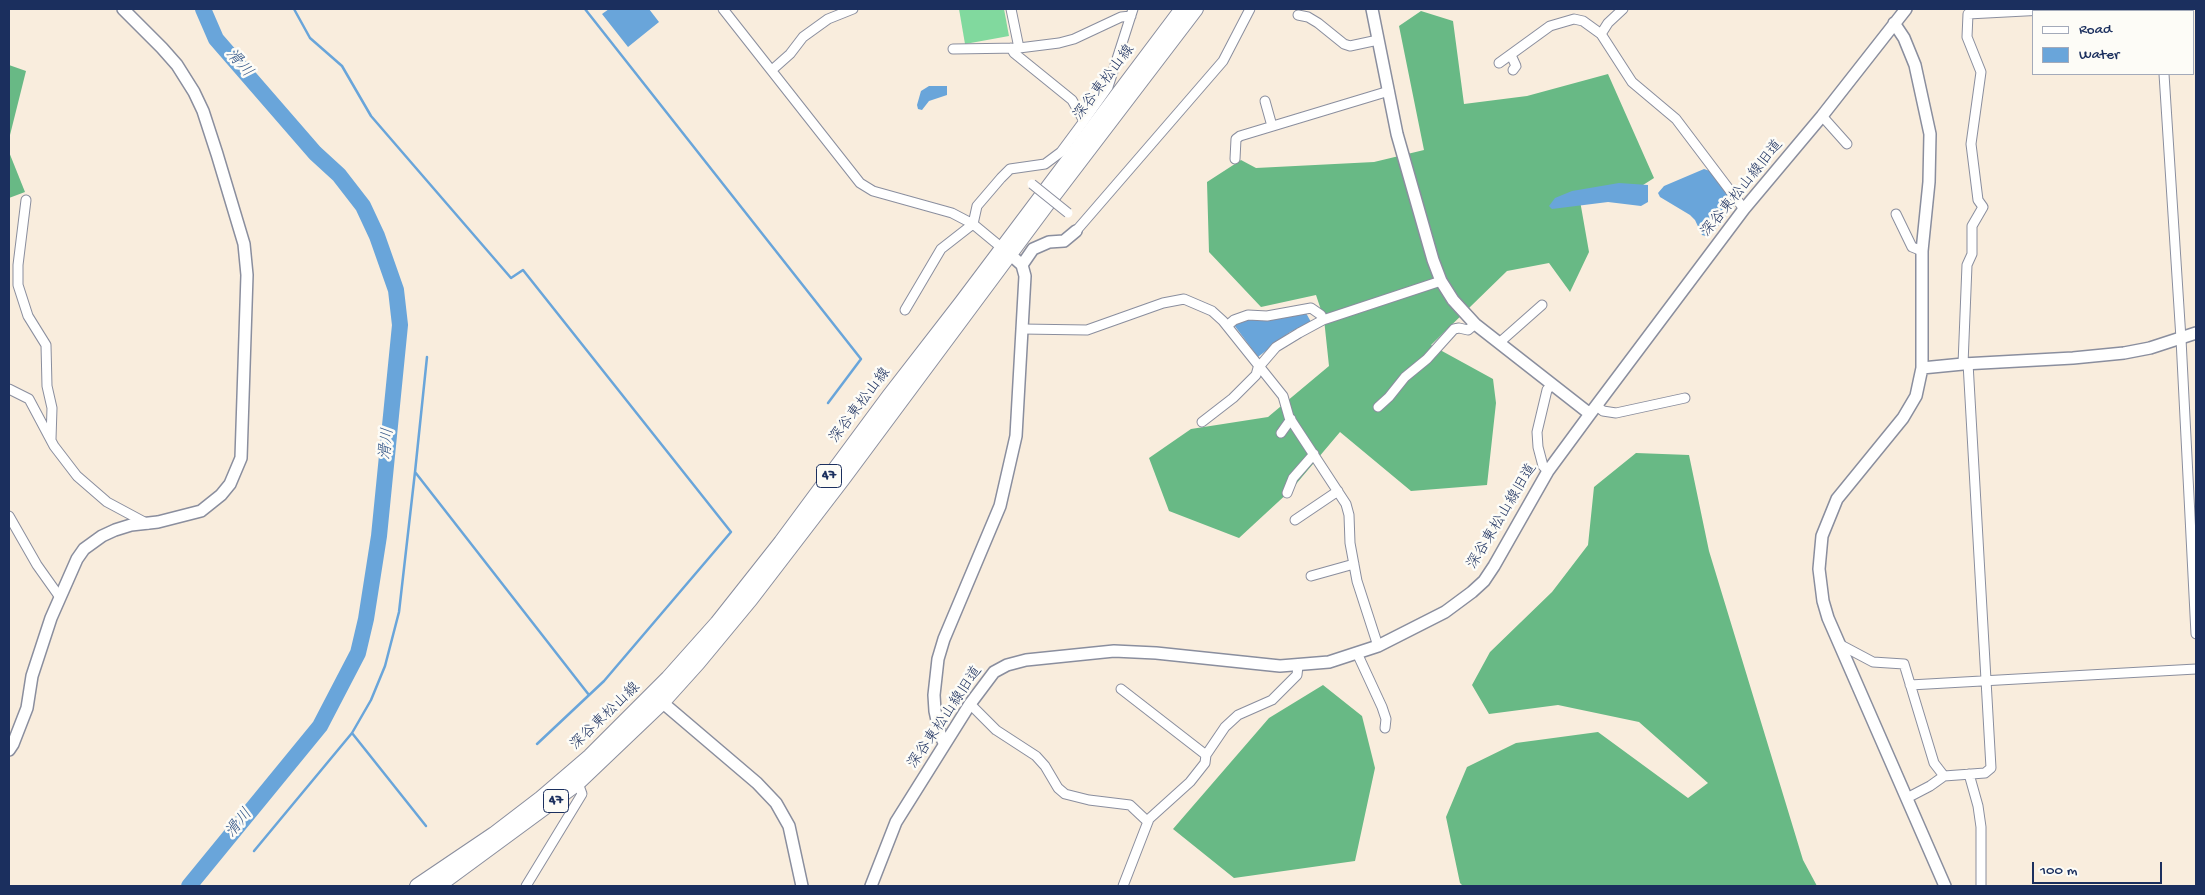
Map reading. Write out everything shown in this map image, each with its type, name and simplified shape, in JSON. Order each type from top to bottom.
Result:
[{"type":"main road","name":"深谷東松山線","points":[[438,886],[578,783],[752,599],[1182,9]]},
{"type":"main road","name":"深谷東松山線","points":[[1007,251],[1196,9]]},
{"type":"main road","name":"深谷東松山線","points":[[417,886],[494,834],[541,798],[658,699]]},
{"type":"street","points":[[9,750],[14,744],[27,708],[32,676],[59,596],[77,559],[92,542],[115,530],[201,511],[221,495],[236,473],[241,458],[246,265],[244,244],[238,220],[203,111],[194,92],[177,65],[123,9]]},
{"type":"street","points":[[723,9],[860,183],[873,191],[952,213],[974,224],[1022,265],[1025,276],[1016,436],[1000,506],[944,639],[938,659],[934,695],[940,734],[944,743]]},
{"type":"street","points":[[772,70],[790,54],[803,37],[828,20],[854,9]]},
{"type":"street","points":[[1011,9],[1014,53],[1072,100],[1084,121]]},
{"type":"street","points":[[1022,265],[1034,249],[1049,242],[1064,240],[1076,232],[1223,62],[1250,9]]},
{"type":"street","points":[[1372,9],[1400,143],[1433,260],[1441,281],[1453,300],[1476,324],[1499,343],[1552,384],[1593,410],[1616,413],[1685,398]]},
{"type":"street","points":[[1601,34],[1608,23],[1623,9]]},
{"type":"street","name":"深谷東松山線旧道","points":[[871,886],[896,822],[944,743],[994,672],[1007,665],[1026,660],[1114,651],[1156,653],[1280,666],[1329,662],[1378,646],[1445,612],[1484,581],[1548,470],[1744,208],[1822,116],[1906,9]]},
{"type":"street","points":[[1907,798],[1944,776],[1986,773],[1991,768],[1966,363],[1967,265],[1972,254],[1972,226],[1983,207],[1978,200],[1976,171],[1973,166],[1971,144],[1982,72],[1967,37],[1968,14],[2010,10],[2063,9]]},
{"type":"street","points":[[953,49],[1015,48],[1074,39],[1132,12]]},
{"type":"street","points":[[905,310],[941,250],[974,224],[977,206],[1010,169],[1045,164],[1060,152],[1084,121],[1108,87],[1132,12]]},
{"type":"street","points":[[1298,15],[1313,20],[1344,44],[1350,46],[1378,40]]},
{"type":"street","points":[[1499,64],[1545,29],[1568,20],[1583,20],[1601,34],[1632,82],[1676,119],[1744,208]]},
{"type":"street","points":[[1894,23],[1904,38],[1915,65],[1930,134],[1929,182],[1922,250],[1922,368],[1916,396],[1908,410],[1837,499],[1822,536],[1818,569],[1822,602],[1945,886]]},
{"type":"street","points":[[1511,55],[1516,66],[1513,70]]},
{"type":"street","points":[[2164,75],[2181,339],[2196,634]]},
{"type":"street","points":[[1235,159],[1236,139],[1240,136],[1389,92]]},
{"type":"street","points":[[1265,101],[1272,126]]},
{"type":"street","points":[[1822,116],[1847,144]]},
{"type":"street","points":[[1032,184],[1068,212]]},
{"type":"street","points":[[26,200],[18,265],[18,285],[28,316],[46,345],[47,386],[52,408],[51,439]]},
{"type":"street","points":[[1896,214],[1912,247],[1922,250]]},
{"type":"street","points":[[1202,422],[1233,398],[1256,375],[1258,368],[1276,347],[1323,320],[1441,281]]},
{"type":"street","points":[[1022,329],[1087,330],[1163,303],[1184,299],[1212,311],[1283,396],[1291,419],[1346,504],[1349,515],[1350,543],[1354,564],[1378,646]]},
{"type":"street","points":[[1499,343],[1542,305]]},
{"type":"street","points":[[1226,326],[1234,320],[1248,315],[1267,316],[1311,308],[1321,315],[1323,320]]},
{"type":"street","points":[[1378,407],[1390,397],[1405,377],[1427,359],[1454,329],[1468,330],[1476,324]]},
{"type":"street","points":[[1922,368],[1966,363],[2073,358],[2124,353],[2150,348],[2196,333]]},
{"type":"street","points":[[1548,470],[1543,466],[1538,447],[1537,432],[1548,390],[1552,384]]},
{"type":"street","points":[[9,388],[28,399],[62,458],[77,476],[107,502],[148,524]]},
{"type":"street","points":[[1281,433],[1291,419]]},
{"type":"street","points":[[1287,493],[1293,478],[1314,454]]},
{"type":"street","points":[[1295,520],[1338,491]]},
{"type":"street","points":[[9,516],[37,565],[59,596]]},
{"type":"street","points":[[1311,576],[1354,564]]},
{"type":"street","points":[[1840,646],[1873,662],[1904,664],[1934,763],[1944,776]]},
{"type":"street","points":[[1357,653],[1382,708],[1386,719],[1385,728]]},
{"type":"street","points":[[1123,886],[1148,822],[1190,782],[1205,763],[1206,755],[1225,727],[1238,715],[1272,700],[1297,675],[1298,666]]},
{"type":"street","points":[[1910,685],[2196,669]]},
{"type":"street","points":[[1121,689],[1206,755]]},
{"type":"street","points":[[658,699],[758,783],[776,803],[789,826],[802,886]]},
{"type":"street","points":[[970,704],[996,730],[1036,756],[1045,766],[1058,788],[1065,794],[1090,800],[1130,805],[1148,822]]},
{"type":"street","points":[[1969,774],[1978,806],[1981,827],[1981,886]]},
{"type":"street","points":[[526,886],[582,794],[578,783]]},
{"type":"green space","points":[[959,9],[1004,9],[1009,36],[965,44]]},
{"type":"green space","points":[[1421,11],[1453,21],[1464,104],[1527,96],[1608,74],[1654,178],[1629,194],[1579,195],[1589,252],[1570,292],[1549,263],[1507,271],[1431,345],[1493,379],[1496,403],[1487,485],[1411,491],[1340,432],[1291,490],[1239,538],[1169,511],[1149,458],[1191,429],[1268,417],[1329,366],[1324,319],[1316,295],[1261,307],[1209,252],[1207,182],[1241,160],[1256,168],[1374,162],[1424,150],[1399,26]]},
{"type":"green space","points":[[9,65],[26,71],[9,139]]},
{"type":"green space","points":[[9,152],[25,192],[9,198]]},
{"type":"green space","points":[[1636,453],[1689,455],[1709,551],[1803,860],[1817,886],[1463,886],[1460,883],[1446,817],[1467,767],[1516,743],[1598,732],[1688,798],[1708,783],[1639,722],[1558,705],[1489,714],[1472,685],[1490,652],[1552,592],[1588,545],[1594,487]]},
{"type":"green space","points":[[1323,685],[1362,716],[1375,768],[1355,861],[1234,878],[1173,829],[1269,718]]},
{"type":"water","points":[[609,9],[649,9],[659,22],[628,47],[602,14]]},
{"type":"water","points":[[929,86],[947,86],[947,95],[929,101],[922,110],[918,109],[917,105],[921,91]]},
{"type":"water","points":[[1704,169],[1710,171],[1735,205],[1709,237],[1702,235],[1695,220],[1690,215],[1660,197],[1658,193],[1664,186]]},
{"type":"water","points":[[1619,183],[1648,185],[1648,202],[1641,206],[1608,202],[1552,209],[1549,206],[1555,198],[1572,191]]},
{"type":"water","points":[[1306,313],[1311,322],[1290,332],[1258,357],[1234,325],[1248,319],[1264,320]]},
{"type":"waterway","name":"滑川","points":[[189,886],[320,726],[358,653],[366,619],[379,536],[400,325],[396,290],[377,236],[363,206],[339,175],[315,153],[216,39],[203,9]]},
{"type":"waterway","points":[[294,9],[310,38],[342,66],[371,116],[511,278],[523,270],[731,532],[604,681],[537,744]]},
{"type":"waterway","points":[[585,9],[861,359],[828,403]]},
{"type":"waterway","points":[[427,357],[415,472],[589,695]]},
{"type":"waterway","points":[[254,851],[352,733],[371,700],[385,666],[399,612],[415,472]]},
{"type":"waterway","points":[[352,733],[426,826]]}]
